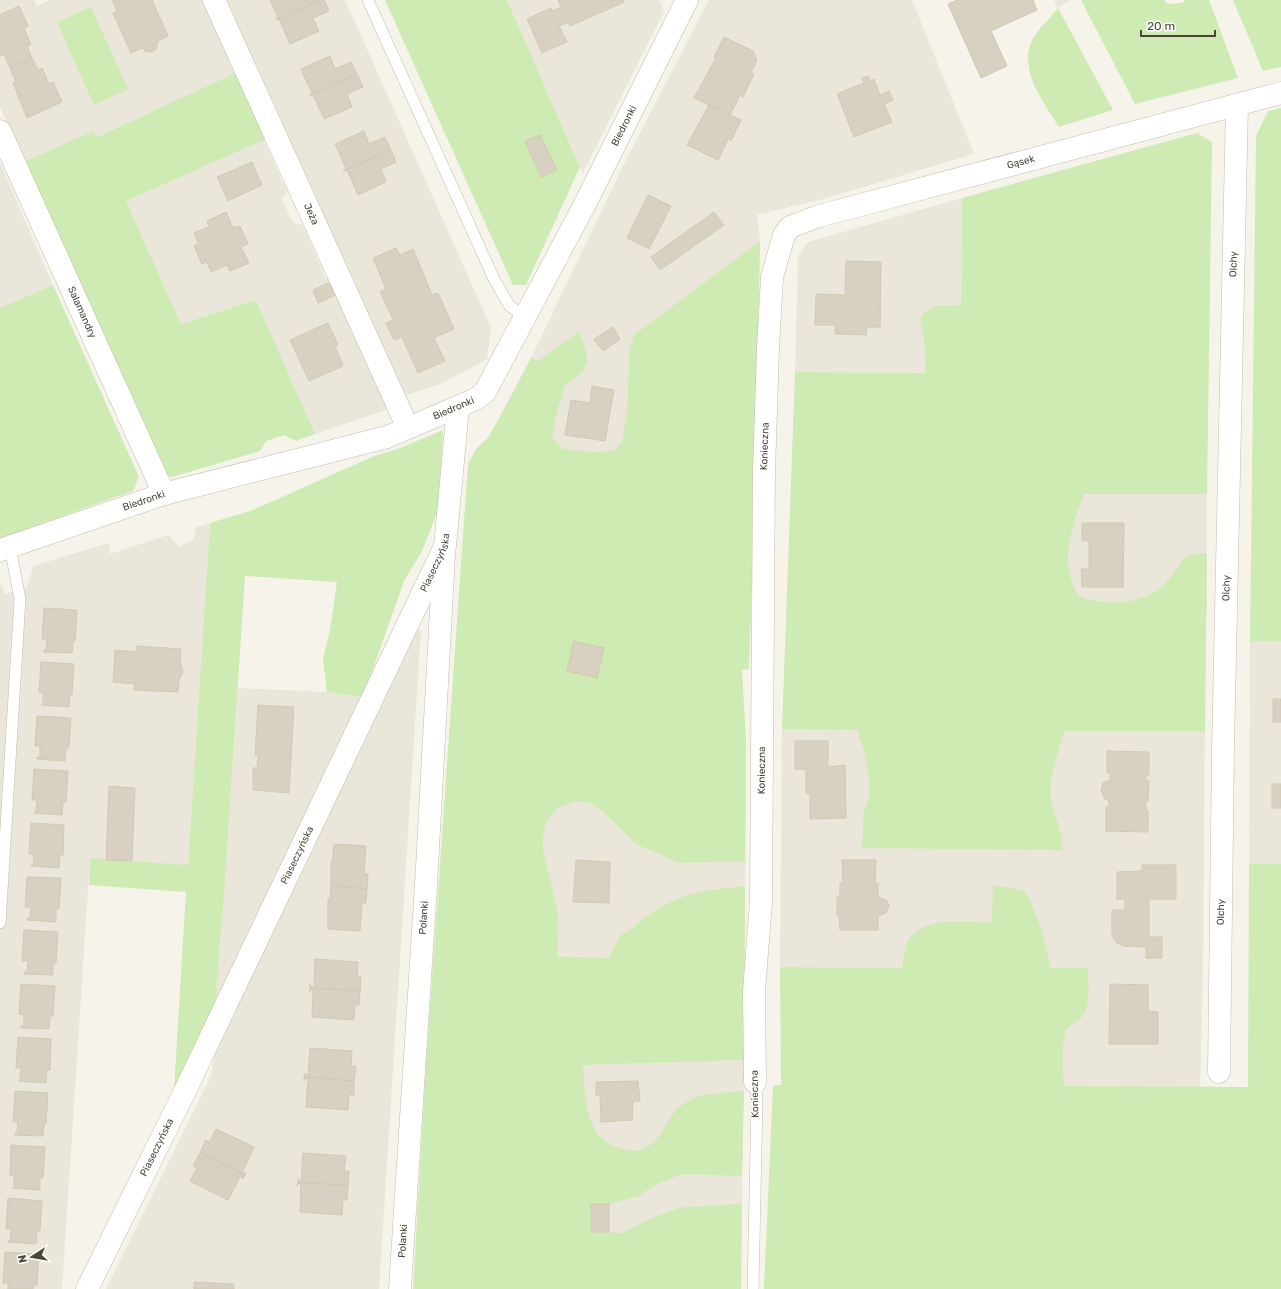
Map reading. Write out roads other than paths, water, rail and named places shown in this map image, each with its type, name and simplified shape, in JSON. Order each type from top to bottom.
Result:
[{"type":"street","name":"Jeża","points":[[214,0],[408,428]]},
{"type":"street","name":"Biedronki","points":[[5,548],[164,494],[387,437],[458,408],[476,399],[485,392],[525,318],[683,2]]},
{"type":"street","name":"Gąsek","points":[[778,252],[784,235],[790,227],[819,216],[1281,93]]},
{"type":"street","name":"Olchy","points":[[1219,1072],[1223,749],[1237,105]]},
{"type":"street","name":"Salamandry","points":[[0,132],[164,494]]},
{"type":"street","name":"Konieczna","points":[[755,1082],[754,991],[761,902],[764,479],[772,277],[778,252]]},
{"type":"street","name":"Piaseczyńska","points":[[88,1289],[186,1088],[444,546],[458,408]]},
{"type":"street","name":"Polanki","points":[[400,1289],[426,893],[444,546]]},
{"type":"lane","points":[[368,0],[494,279],[508,305],[525,318]]},
{"type":"lane","points":[[0,923],[20,599],[5,548]]},
{"type":"lane","name":"Konieczna","points":[[753,1289],[757,1101],[755,1082]]}]
